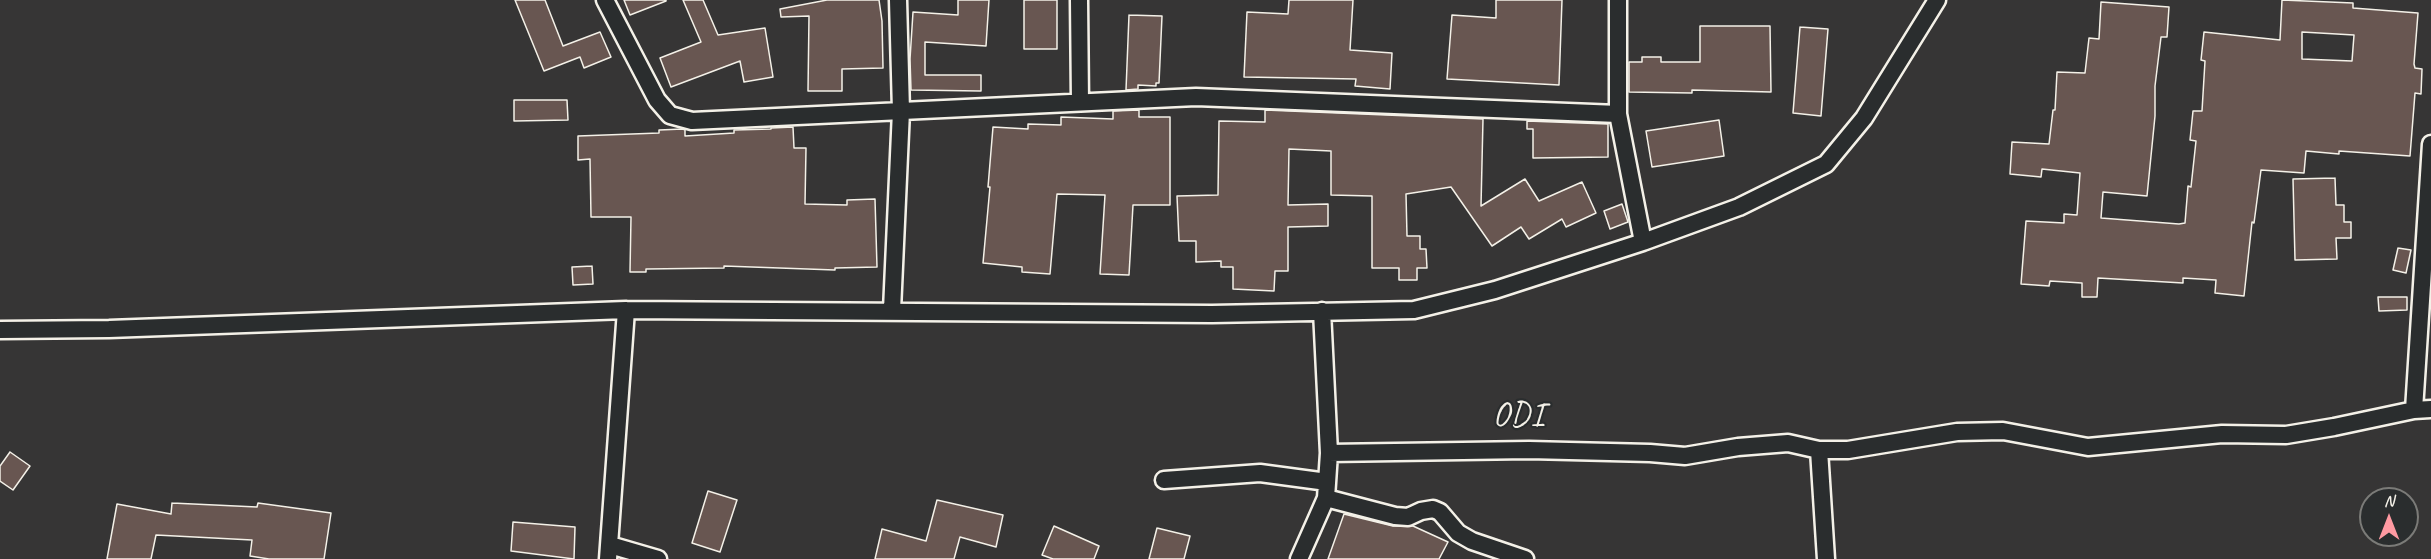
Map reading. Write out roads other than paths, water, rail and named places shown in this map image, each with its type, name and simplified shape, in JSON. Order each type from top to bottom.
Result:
[{"type":"street","points":[[605,0],[657,100],[670,114],[692,121],[1196,97],[1618,114]]},
{"type":"street","points":[[892,310],[901,111],[898,0]]},
{"type":"street","points":[[1078,0],[1080,102]]},
{"type":"street","points":[[1618,0],[1618,114],[1642,242]]},
{"type":"street","points":[[0,330],[120,329],[626,310],[892,310],[1212,314],[1414,310],[1495,290],[1642,242],[1739,207],[1826,164],[1864,118],[1937,0]]},
{"type":"street","points":[[2414,410],[2431,144]]},
{"type":"street","points":[[626,310],[609,552],[658,559]]},
{"type":"street","points":[[1299,559],[1326,490],[1329,453],[1322,311]]},
{"type":"street","points":[[1329,453],[1529,450],[1685,456],[1738,447],[1788,443],[1819,450],[1848,450],[1957,432],[2003,431],[2088,447],[2222,434],[2286,435],[2414,410],[2431,410]]},
{"type":"street","points":[[1819,450],[1826,559]]},
{"type":"street","points":[[1164,480],[1260,473],[1326,490],[1395,516],[1408,517],[1433,509],[1440,512],[1458,533],[1472,541],[1525,559]]},
{"type":"district","name":"ODI","points":[[1519,416]]}]
